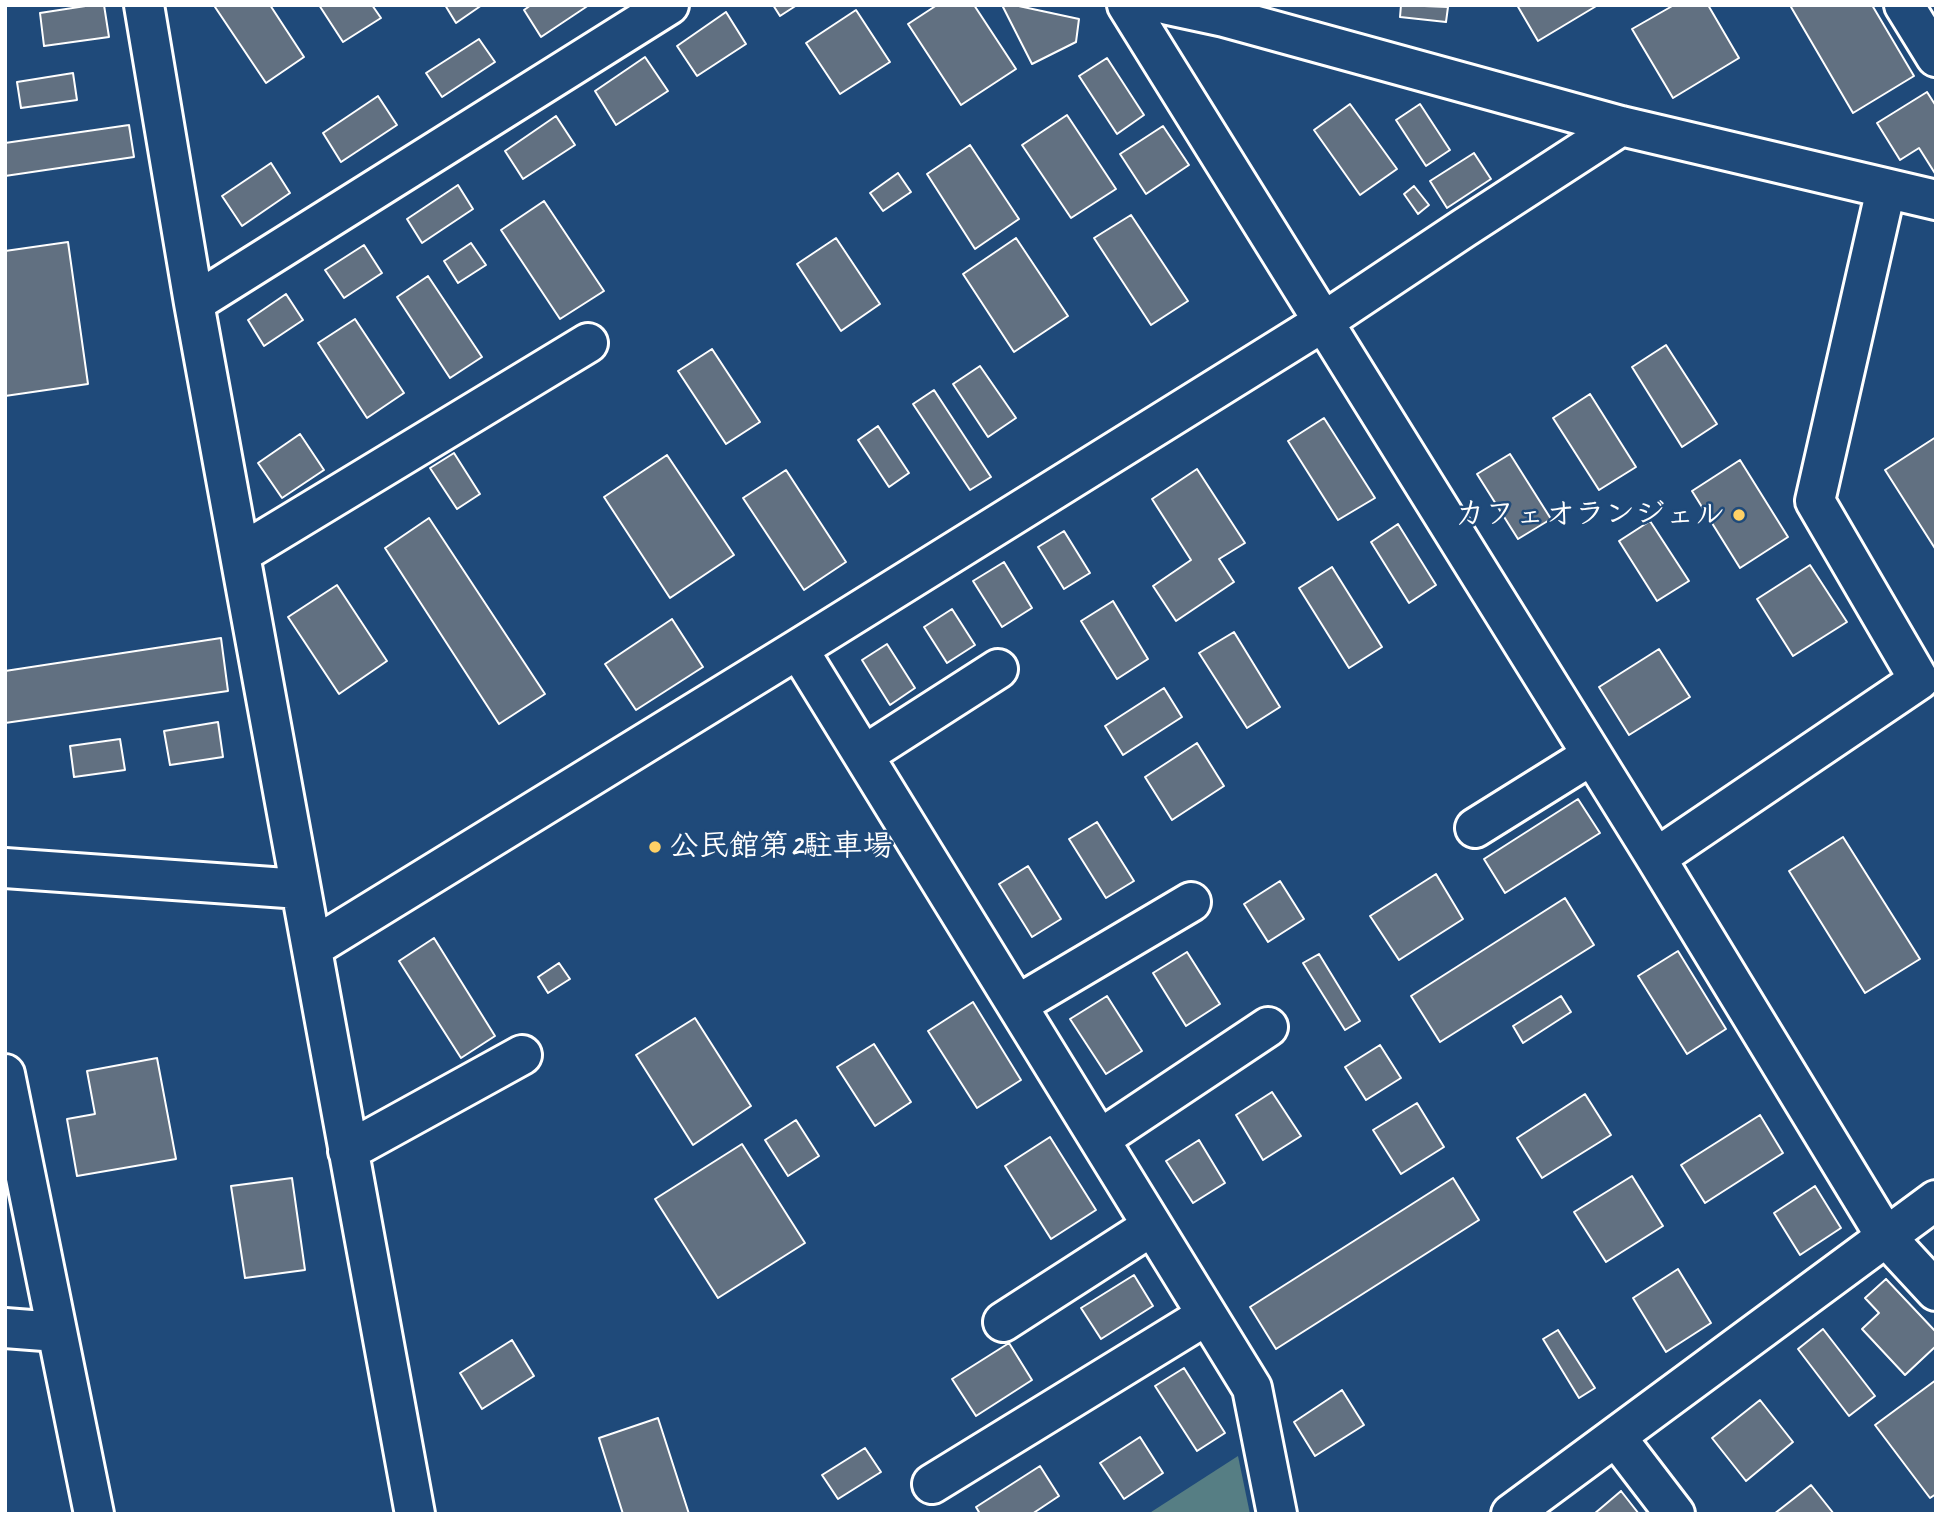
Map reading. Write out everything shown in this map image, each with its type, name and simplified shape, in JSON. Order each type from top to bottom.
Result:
[{"type":"street","points":[[144,5],[194,303],[415,1514]]},
{"type":"street","points":[[194,303],[669,5]]},
{"type":"street","points":[[1127,5],[1656,858],[1886,1237],[1936,1291]]},
{"type":"street","points":[[1168,5],[1224,17],[1621,126],[1936,200]]},
{"type":"street","points":[[1904,5],[1936,57]]},
{"type":"street","points":[[312,948],[1324,322],[1621,126]]},
{"type":"street","points":[[1656,858],[1919,680],[1815,501],[1886,189]]},
{"type":"street","points":[[240,554],[588,343]]},
{"type":"street","points":[[798,649],[1252,1388],[1277,1514]]},
{"type":"street","points":[[864,755],[998,669]]},
{"type":"street","points":[[1475,828],[1592,755]]},
{"type":"street","points":[[5,868],[300,890]]},
{"type":"street","points":[[1017,1005],[1191,902]]},
{"type":"street","points":[[1100,1139],[1268,1027]]},
{"type":"street","points":[[348,1151],[522,1055]]},
{"type":"street","points":[[5,1074],[94,1514]]},
{"type":"street","points":[[1511,1514],[1936,1200]]},
{"type":"street","points":[[1003,1322],[1152,1226]]},
{"type":"street","points":[[932,1485],[1207,1315]]},
{"type":"street","points":[[5,1328],[57,1332]]},
{"type":"street","points":[[1616,1437],[1675,1514]]},
{"type":"green space","points":[[1238,1456],[1250,1514],[1148,1514]]},
{"type":"building","points":[[104,5],[109,37],[44,46],[40,13]]},
{"type":"building","points":[[270,5],[304,57],[266,83],[215,7]]},
{"type":"building","points":[[319,5],[372,5],[381,18],[343,42]]},
{"type":"building","points":[[445,5],[482,5],[456,23]]},
{"type":"building","points":[[531,5],[589,5],[541,37],[524,10]]},
{"type":"building","points":[[773,5],[797,5],[780,16]]},
{"type":"building","points":[[937,5],[974,5],[1016,69],[961,105],[908,24]]},
{"type":"building","points":[[1002,5],[1014,5],[1079,19],[1076,42],[1032,64]]},
{"type":"building","points":[[1401,5],[1448,7],[1446,22],[1400,17]]},
{"type":"building","points":[[1517,5],[1598,5],[1538,41]]},
{"type":"building","points":[[1674,5],[1708,5],[1739,58],[1673,98],[1632,29]]},
{"type":"building","points":[[1872,5],[1914,76],[1853,113],[1791,7]]},
{"type":"building","points":[[856,10],[890,62],[840,94],[806,43]]},
{"type":"building","points":[[726,12],[746,44],[697,76],[677,46]]},
{"type":"building","points":[[479,39],[495,62],[442,97],[426,73]]},
{"type":"building","points":[[645,57],[668,91],[616,125],[595,91]]},
{"type":"building","points":[[1107,58],[1144,115],[1117,134],[1079,76]]},
{"type":"building","points":[[73,73],[77,100],[21,108],[17,82]]},
{"type":"building","points":[[1927,92],[1936,106],[1936,175],[1919,148],[1900,160],[1877,123]]},
{"type":"building","points":[[378,96],[397,125],[341,162],[323,133]]},
{"type":"building","points":[[1350,104],[1397,169],[1360,195],[1314,130]]},
{"type":"building","points":[[1420,104],[1450,150],[1426,166],[1396,120]]},
{"type":"building","points":[[1067,115],[1116,189],[1071,218],[1022,145]]},
{"type":"building","points":[[556,116],[575,145],[523,179],[505,151]]},
{"type":"building","points":[[129,125],[134,157],[5,176],[5,143]]},
{"type":"building","points":[[1163,126],[1189,165],[1146,194],[1120,154]]},
{"type":"building","points":[[970,145],[1019,219],[975,249],[927,174]]},
{"type":"building","points":[[1474,153],[1491,179],[1447,208],[1430,181]]},
{"type":"building","points":[[271,163],[290,193],[242,226],[222,196]]},
{"type":"building","points":[[898,173],[911,192],[883,211],[870,193]]},
{"type":"building","points":[[458,185],[473,209],[422,243],[407,219]]},
{"type":"building","points":[[1414,186],[1429,205],[1418,214],[1404,194]]},
{"type":"building","points":[[544,201],[604,291],[560,319],[501,230]]},
{"type":"building","points":[[1131,215],[1188,301],[1151,325],[1094,238]]},
{"type":"building","points":[[836,238],[880,304],[841,331],[797,264]]},
{"type":"building","points":[[1016,238],[1068,316],[1014,352],[963,274]]},
{"type":"building","points":[[68,242],[88,384],[5,396],[5,251]]},
{"type":"building","points":[[471,243],[486,265],[458,283],[444,261]]},
{"type":"building","points":[[364,245],[382,273],[344,298],[325,270]]},
{"type":"building","points":[[428,276],[482,357],[450,378],[397,297]]},
{"type":"building","points":[[286,294],[303,320],[264,346],[248,320]]},
{"type":"building","points":[[355,319],[404,393],[367,418],[318,343]]},
{"type":"building","points":[[1666,345],[1717,424],[1682,447],[1632,367]]},
{"type":"building","points":[[712,349],[760,422],[726,444],[678,371]]},
{"type":"building","points":[[980,366],[1016,418],[988,437],[953,384]]},
{"type":"building","points":[[934,390],[991,477],[970,490],[913,404]]},
{"type":"building","points":[[1590,394],[1636,467],[1599,490],[1553,418]]},
{"type":"building","points":[[1324,418],[1375,498],[1338,520],[1288,441]]},
{"type":"building","points":[[878,426],[909,473],[889,487],[858,440]]},
{"type":"building","points":[[300,434],[324,470],[282,498],[258,463]]},
{"type":"building","points":[[1936,437],[1936,550],[1885,470]]},
{"type":"building","points":[[454,453],[480,494],[457,509],[430,468]]},
{"type":"building","points":[[1510,454],[1551,519],[1518,539],[1477,474]]},
{"type":"building","points":[[667,455],[734,555],[670,598],[604,497]]},
{"type":"building","points":[[1740,460],[1788,537],[1740,568],[1692,491]]},
{"type":"building","points":[[1197,469],[1245,543],[1219,559],[1234,582],[1176,621],[1153,586],[1191,560],[1152,499]]},
{"type":"building","points":[[786,470],[846,562],[804,590],[743,498]]},
{"type":"building","points":[[429,518],[545,694],[499,724],[385,548]]},
{"type":"building","points":[[1650,521],[1689,581],[1657,601],[1619,541]]},
{"type":"building","points":[[1398,524],[1436,585],[1409,603],[1371,542]]},
{"type":"building","points":[[1064,531],[1090,573],[1064,589],[1038,547]]},
{"type":"building","points":[[1004,562],[1032,608],[1002,627],[973,581]]},
{"type":"building","points":[[1810,565],[1847,622],[1793,656],[1757,599]]},
{"type":"building","points":[[1332,567],[1382,647],[1349,668],[1299,588]]},
{"type":"building","points":[[337,585],[387,661],[339,694],[288,617]]},
{"type":"building","points":[[1113,601],[1148,659],[1117,679],[1081,621]]},
{"type":"building","points":[[952,609],[975,645],[947,663],[924,627]]},
{"type":"building","points":[[672,619],[703,667],[636,710],[605,664]]},
{"type":"building","points":[[1234,632],[1280,707],[1247,728],[1199,653]]},
{"type":"building","points":[[221,638],[228,691],[5,723],[5,671]]},
{"type":"building","points":[[887,644],[915,688],[890,705],[862,660]]},
{"type":"building","points":[[1659,649],[1690,697],[1629,735],[1599,687]]},
{"type":"building","points":[[1164,688],[1182,717],[1123,755],[1105,726]]},
{"type":"building","points":[[218,722],[223,757],[170,765],[164,731]]},
{"type":"building","points":[[120,739],[125,770],[74,777],[70,746]]},
{"type":"building","points":[[1197,743],[1224,786],[1172,820],[1145,777]]},
{"type":"building","points":[[1578,799],[1600,833],[1505,893],[1484,859]]},
{"type":"building","points":[[1097,822],[1134,881],[1106,898],[1069,839]]},
{"type":"building","points":[[1843,837],[1920,959],[1865,993],[1789,871]]},
{"type":"building","points":[[1028,866],[1061,919],[1032,937],[999,884]]},
{"type":"building","points":[[1436,874],[1463,919],[1399,960],[1370,916]]},
{"type":"building","points":[[1280,881],[1304,919],[1268,942],[1244,904]]},
{"type":"building","points":[[1565,898],[1594,945],[1440,1042],[1411,996]]},
{"type":"building","points":[[434,938],[495,1036],[461,1058],[399,961]]},
{"type":"building","points":[[1678,951],[1726,1029],[1687,1054],[1638,976]]},
{"type":"building","points":[[1187,952],[1220,1004],[1186,1026],[1153,973]]},
{"type":"building","points":[[1319,954],[1360,1021],[1345,1030],[1303,963]]},
{"type":"building","points":[[559,963],[570,979],[548,993],[538,977]]},
{"type":"building","points":[[1107,996],[1142,1051],[1106,1074],[1070,1019]]},
{"type":"building","points":[[1561,996],[1571,1012],[1523,1043],[1513,1026]]},
{"type":"building","points":[[973,1002],[1021,1080],[977,1108],[928,1031]]},
{"type":"building","points":[[695,1018],[751,1106],[693,1145],[636,1055]]},
{"type":"building","points":[[874,1044],[911,1102],[875,1126],[837,1067]]},
{"type":"building","points":[[1380,1045],[1401,1078],[1366,1100],[1345,1067]]},
{"type":"building","points":[[157,1058],[176,1159],[77,1176],[67,1119],[95,1114],[87,1071]]},
{"type":"building","points":[[1272,1092],[1301,1136],[1263,1160],[1236,1115]]},
{"type":"building","points":[[1585,1094],[1611,1135],[1542,1178],[1517,1138]]},
{"type":"building","points":[[1417,1103],[1444,1147],[1401,1174],[1373,1130]]},
{"type":"building","points":[[1760,1115],[1783,1153],[1705,1203],[1681,1165]]},
{"type":"building","points":[[796,1120],[819,1156],[788,1176],[765,1140]]},
{"type":"building","points":[[1050,1137],[1096,1210],[1051,1239],[1005,1166]]},
{"type":"building","points":[[1199,1140],[1225,1183],[1193,1203],[1166,1161]]},
{"type":"building","points":[[742,1144],[805,1243],[718,1298],[655,1199]]},
{"type":"building","points":[[1632,1176],[1663,1226],[1606,1262],[1574,1212]]},
{"type":"building","points":[[292,1178],[305,1270],[245,1278],[231,1186]]},
{"type":"building","points":[[1453,1178],[1479,1220],[1276,1349],[1250,1307]]},
{"type":"building","points":[[1815,1186],[1841,1228],[1800,1255],[1774,1213]]},
{"type":"building","points":[[1678,1269],[1711,1323],[1666,1352],[1633,1298]]},
{"type":"building","points":[[1134,1275],[1153,1306],[1101,1339],[1081,1308]]},
{"type":"building","points":[[1886,1279],[1936,1332],[1936,1346],[1905,1375],[1862,1329],[1879,1313],[1865,1298]]},
{"type":"building","points":[[1823,1329],[1875,1396],[1849,1416],[1798,1349]]},
{"type":"building","points":[[1558,1330],[1595,1388],[1579,1398],[1543,1339]]},
{"type":"building","points":[[512,1340],[534,1376],[482,1409],[460,1373]]},
{"type":"building","points":[[1009,1343],[1032,1380],[976,1416],[952,1379]]},
{"type":"building","points":[[1184,1368],[1225,1433],[1197,1451],[1155,1386]]},
{"type":"building","points":[[1936,1380],[1936,1494],[1930,1498],[1875,1425]]},
{"type":"building","points":[[1342,1390],[1364,1425],[1315,1456],[1294,1422]]},
{"type":"building","points":[[1760,1400],[1793,1442],[1746,1481],[1712,1438]]},
{"type":"building","points":[[658,1418],[689,1514],[623,1514],[599,1438]]},
{"type":"building","points":[[1140,1437],[1163,1473],[1124,1499],[1100,1463]]},
{"type":"building","points":[[865,1448],[881,1472],[838,1499],[822,1475]]},
{"type":"building","points":[[1040,1466],[1059,1496],[1032,1514],[980,1514],[976,1507]]},
{"type":"building","points":[[1811,1485],[1834,1514],[1774,1514]]},
{"type":"building","points":[[1621,1491],[1639,1514],[1594,1514]]},
{"type":"place","name":"カフェオランジェル","points":[[1739,515]]},
{"type":"place","name":"公民館第2駐車場","points":[[655,847]]}]
